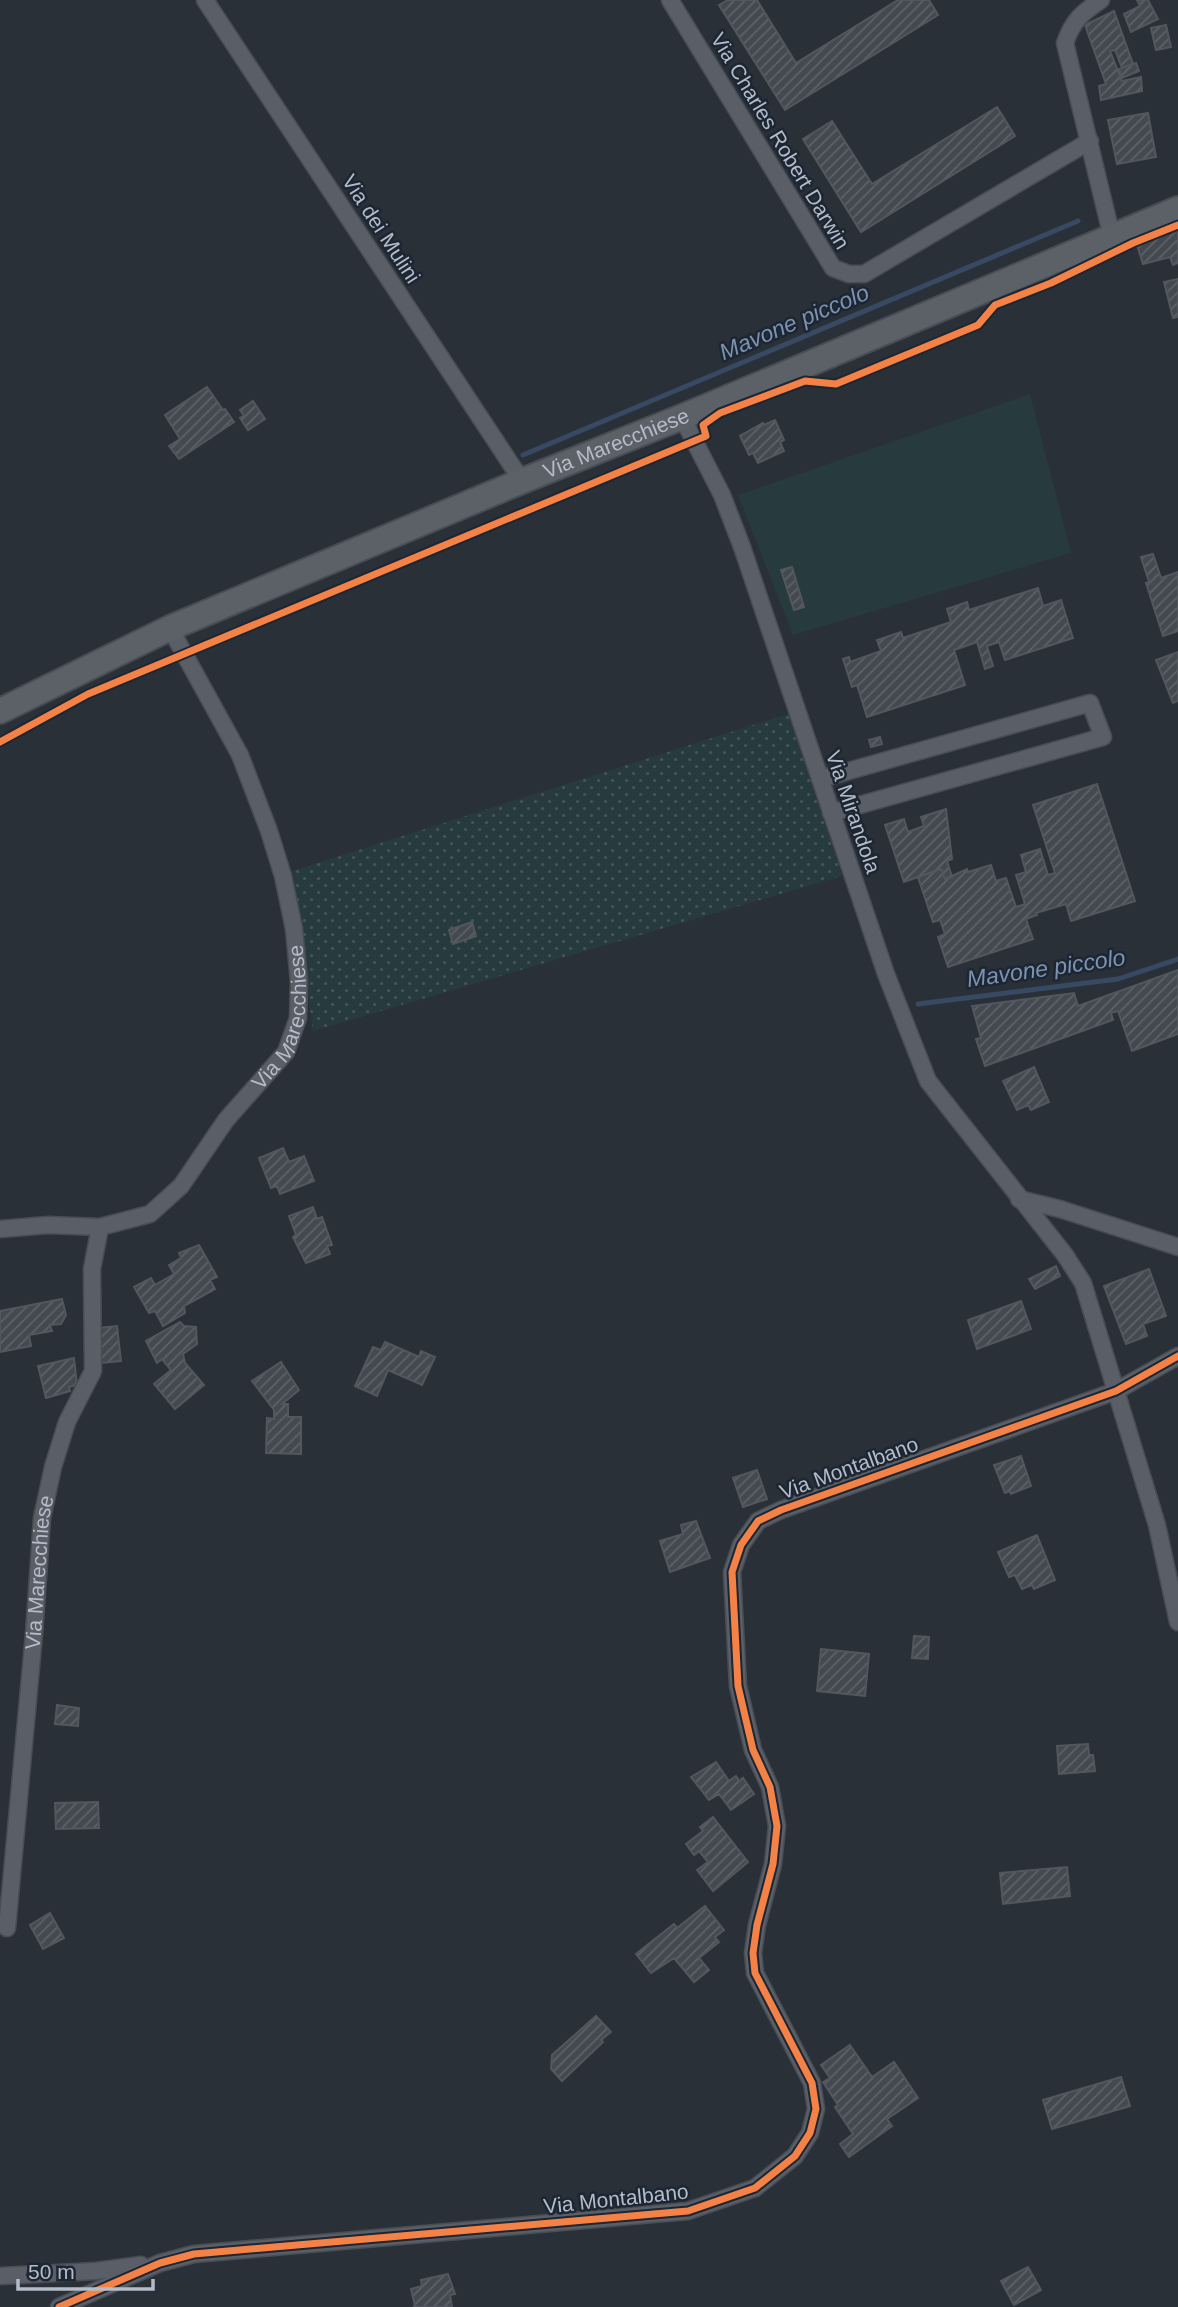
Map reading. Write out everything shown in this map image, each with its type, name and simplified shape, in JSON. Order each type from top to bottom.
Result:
[{"type":"main road","name":"Via Marecchiese","points":[[0,711],[170,628],[1178,209]]},
{"type":"street","name":"Via dei Mulini","points":[[205,0],[522,481]]},
{"type":"street","name":"Via Charles Robert Darwin","points":[[670,0],[833,268],[849,274],[864,274],[1090,141]]},
{"type":"street","points":[[1101,0],[1084,11],[1071,26],[1065,43],[1112,237]]},
{"type":"street","name":"Via Mirandola","points":[[682,417],[722,495],[737,535],[886,974],[928,1081],[1065,1255],[1083,1283],[1157,1525],[1178,1622]]},
{"type":"street","name":"Via Marecchiese","points":[[0,1229],[48,1225],[100,1227],[150,1214],[181,1186],[226,1121],[286,1052],[298,1018],[299,982],[295,929],[269,831],[240,755],[170,628]]},
{"type":"street","points":[[820,779],[1090,702],[1103,737],[831,813]]},
{"type":"street","points":[[1019,1199],[1060,1209],[1178,1247]]},
{"type":"street","name":"Via Marecchiese","points":[[7,1928],[42,1518],[53,1467],[67,1422],[93,1371],[92,1269],[100,1227]]},
{"type":"street","points":[[1116,1391],[1178,1356]]},
{"type":"street","name":"Via Montalbano","points":[[0,2276],[96,2271],[160,2263],[194,2254],[688,2211],[755,2188],[795,2156],[810,2133],[816,2109],[811,2084],[755,1973],[753,1953],[757,1925],[773,1864],[777,1826],[770,1787],[753,1750],[738,1686],[732,1572],[740,1545],[758,1521],[780,1510],[1116,1391]]},
{"type":"street","name":"Via Montalbano","points":[[59,2307],[160,2263]]},
{"type":"green space","points":[[1030,394],[1071,553],[793,635],[738,495]]},
{"type":"green space","points":[[791,713],[842,876],[313,1031],[292,871]]},
{"type":"building","points":[[728,0],[757,0],[796,63],[898,0],[929,0],[938,15],[785,110],[719,5]]},
{"type":"building","points":[[1137,0],[1148,0],[1158,19],[1131,32],[1124,14],[1140,6]]},
{"type":"building","points":[[1114,11],[1133,64],[1122,68],[1115,50],[1110,51],[1122,81],[1141,77],[1142,91],[1101,100],[1099,86],[1106,84],[1085,25]]},
{"type":"building","points":[[1166,25],[1171,47],[1156,50],[1151,28]]},
{"type":"building","points":[[1136,63],[1139,71],[1122,78],[1119,69]]},
{"type":"building","points":[[997,107],[1015,136],[861,232],[803,139],[832,121],[872,184]]},
{"type":"building","points":[[1148,113],[1156,157],[1117,164],[1108,120]]},
{"type":"building","points":[[1178,230],[1178,263],[1173,265],[1170,257],[1143,264],[1137,245]]},
{"type":"building","points":[[1178,279],[1178,317],[1173,318],[1164,282]]},
{"type":"building","points":[[207,387],[234,422],[179,459],[169,446],[180,439],[165,415]]},
{"type":"building","points":[[253,401],[265,419],[248,430],[240,418],[244,416],[240,410]]},
{"type":"building","points":[[775,420],[784,440],[780,442],[784,451],[758,463],[753,453],[749,455],[740,436],[763,423],[764,425]]},
{"type":"building","points":[[1153,554],[1161,578],[1178,572],[1178,631],[1163,636],[1146,583],[1149,582],[1141,557]]},
{"type":"building","points":[[792,567],[804,607],[794,610],[781,570]]},
{"type":"building","points":[[1038,588],[1043,606],[1061,600],[1073,638],[1005,660],[999,642],[987,646],[993,666],[985,669],[977,642],[954,650],[965,685],[867,717],[857,685],[852,687],[843,659],[849,657],[850,662],[881,651],[877,640],[901,632],[903,638],[951,622],[947,609],[967,602],[969,610]]},
{"type":"building","points":[[1178,652],[1178,701],[1173,703],[1156,660]]},
{"type":"building","points":[[880,737],[882,744],[871,747],[869,740]]},
{"type":"building","points":[[1097,784],[1135,901],[1071,921],[1066,904],[1036,913],[1037,915],[1026,919],[1033,939],[948,967],[938,937],[945,934],[940,920],[933,922],[918,877],[941,869],[945,879],[967,869],[968,872],[991,865],[996,881],[1006,878],[1016,907],[1025,904],[1016,875],[1026,872],[1021,855],[1040,849],[1048,875],[1055,873],[1033,805]]},
{"type":"building","points":[[946,809],[952,859],[947,861],[952,877],[945,879],[941,869],[904,882],[885,825],[904,819],[908,832],[924,826],[921,817]]},
{"type":"building","points":[[472,922],[476,936],[453,944],[449,930]]},
{"type":"building","points":[[1178,970],[1178,1034],[1132,1051],[1118,1011],[1111,1013],[1113,1020],[985,1066],[976,1039],[981,1038],[972,1006],[1074,993],[1078,1006]]},
{"type":"building","points":[[1034,1067],[1049,1102],[1031,1110],[1028,1105],[1017,1110],[1003,1081]]},
{"type":"building","points":[[283,1148],[289,1162],[304,1156],[314,1181],[280,1194],[277,1186],[271,1188],[259,1158]]},
{"type":"building","points":[[313,1207],[317,1219],[322,1217],[332,1245],[327,1246],[330,1254],[306,1263],[293,1237],[296,1235],[289,1216]]},
{"type":"building","points":[[199,1245],[217,1277],[210,1280],[215,1289],[184,1306],[185,1313],[163,1326],[155,1311],[149,1313],[134,1287],[151,1278],[155,1285],[174,1274],[169,1265],[181,1258],[179,1253]]},
{"type":"building","points":[[1056,1266],[1060,1276],[1035,1289],[1029,1279]]},
{"type":"building","points":[[1149,1269],[1166,1316],[1143,1324],[1147,1336],[1126,1344],[1104,1286]]},
{"type":"building","points":[[62,1299],[66,1315],[61,1324],[50,1325],[52,1331],[29,1335],[31,1346],[0,1352],[0,1311]]},
{"type":"building","points":[[1021,1301],[1031,1329],[977,1349],[968,1320]]},
{"type":"building","points":[[180,1322],[184,1326],[196,1327],[197,1344],[183,1354],[185,1363],[204,1385],[175,1409],[154,1384],[171,1370],[162,1359],[157,1363],[146,1341]]},
{"type":"building","points":[[117,1326],[121,1361],[101,1363],[98,1328]]},
{"type":"building","points":[[385,1342],[419,1357],[421,1351],[435,1357],[422,1385],[388,1370],[377,1396],[355,1386],[373,1347],[381,1350]]},
{"type":"building","points":[[74,1358],[77,1385],[69,1387],[70,1391],[46,1398],[38,1366]]},
{"type":"building","points":[[281,1362],[299,1390],[282,1404],[288,1404],[288,1417],[301,1417],[301,1454],[266,1453],[267,1418],[274,1419],[274,1410],[252,1381]]},
{"type":"building","points":[[1021,1456],[1031,1486],[1011,1494],[1010,1491],[1005,1493],[994,1465]]},
{"type":"building","points":[[757,1470],[767,1499],[743,1507],[733,1478]]},
{"type":"building","points":[[696,1521],[710,1558],[670,1572],[660,1541],[683,1534],[681,1525]]},
{"type":"building","points":[[1037,1535],[1055,1580],[1034,1589],[1032,1585],[1022,1589],[1015,1575],[1009,1577],[998,1552]]},
{"type":"building","points":[[914,1636],[929,1637],[928,1659],[912,1658]]},
{"type":"building","points":[[821,1649],[869,1654],[865,1696],[817,1691]]},
{"type":"building","points":[[57,1705],[79,1708],[78,1726],[55,1724]]},
{"type":"building","points":[[1088,1744],[1095,1771],[1059,1774],[1057,1746]]},
{"type":"building","points":[[716,1762],[729,1781],[736,1776],[739,1781],[743,1778],[754,1794],[731,1810],[719,1794],[709,1800],[691,1777]]},
{"type":"building","points":[[98,1802],[99,1828],[56,1829],[55,1803]]},
{"type":"building","points":[[713,1817],[748,1862],[713,1891],[697,1870],[708,1862],[699,1851],[694,1855],[686,1844],[703,1831],[700,1827]]},
{"type":"building","points":[[1067,1867],[1070,1896],[1003,1904],[1000,1873]]},
{"type":"building","points":[[705,1906],[724,1930],[715,1937],[719,1942],[699,1958],[709,1970],[694,1982],[674,1958],[651,1973],[636,1954],[674,1924],[677,1928]]},
{"type":"building","points":[[50,1913],[64,1938],[43,1949],[30,1925]]},
{"type":"building","points":[[596,2016],[611,2032],[562,2081],[551,2069],[552,2055]]},
{"type":"building","points":[[850,2045],[872,2077],[894,2062],[918,2098],[887,2119],[892,2126],[849,2157],[840,2144],[853,2134],[823,2082],[830,2078],[821,2065]]},
{"type":"building","points":[[1121,2077],[1130,2106],[1052,2129],[1043,2100]]},
{"type":"building","points":[[1028,2267],[1041,2290],[1014,2305],[1001,2281]]},
{"type":"building","points":[[448,2274],[455,2294],[450,2295],[452,2307],[413,2307],[411,2289],[422,2286],[421,2280]]},
{"type":"waterway","name":"Mavone piccolo","points":[[523,455],[1078,221]]},
{"type":"waterway","name":"Mavone piccolo","points":[[918,1004],[1118,979],[1178,959]]},
{"type":"cycle path","points":[[0,742],[88,694],[706,436],[703,425],[720,413],[805,381],[836,384],[978,325],[995,305],[1051,283],[1133,243],[1178,225]]},
{"type":"cycle path","points":[[59,2307],[160,2263],[194,2254],[688,2211],[755,2188],[795,2156],[810,2133],[816,2109],[812,2083],[755,1973],[753,1953],[757,1925],[773,1864],[777,1826],[770,1787],[753,1750],[738,1686],[732,1572],[741,1545],[758,1521],[781,1510],[1116,1391],[1178,1356]]}]
